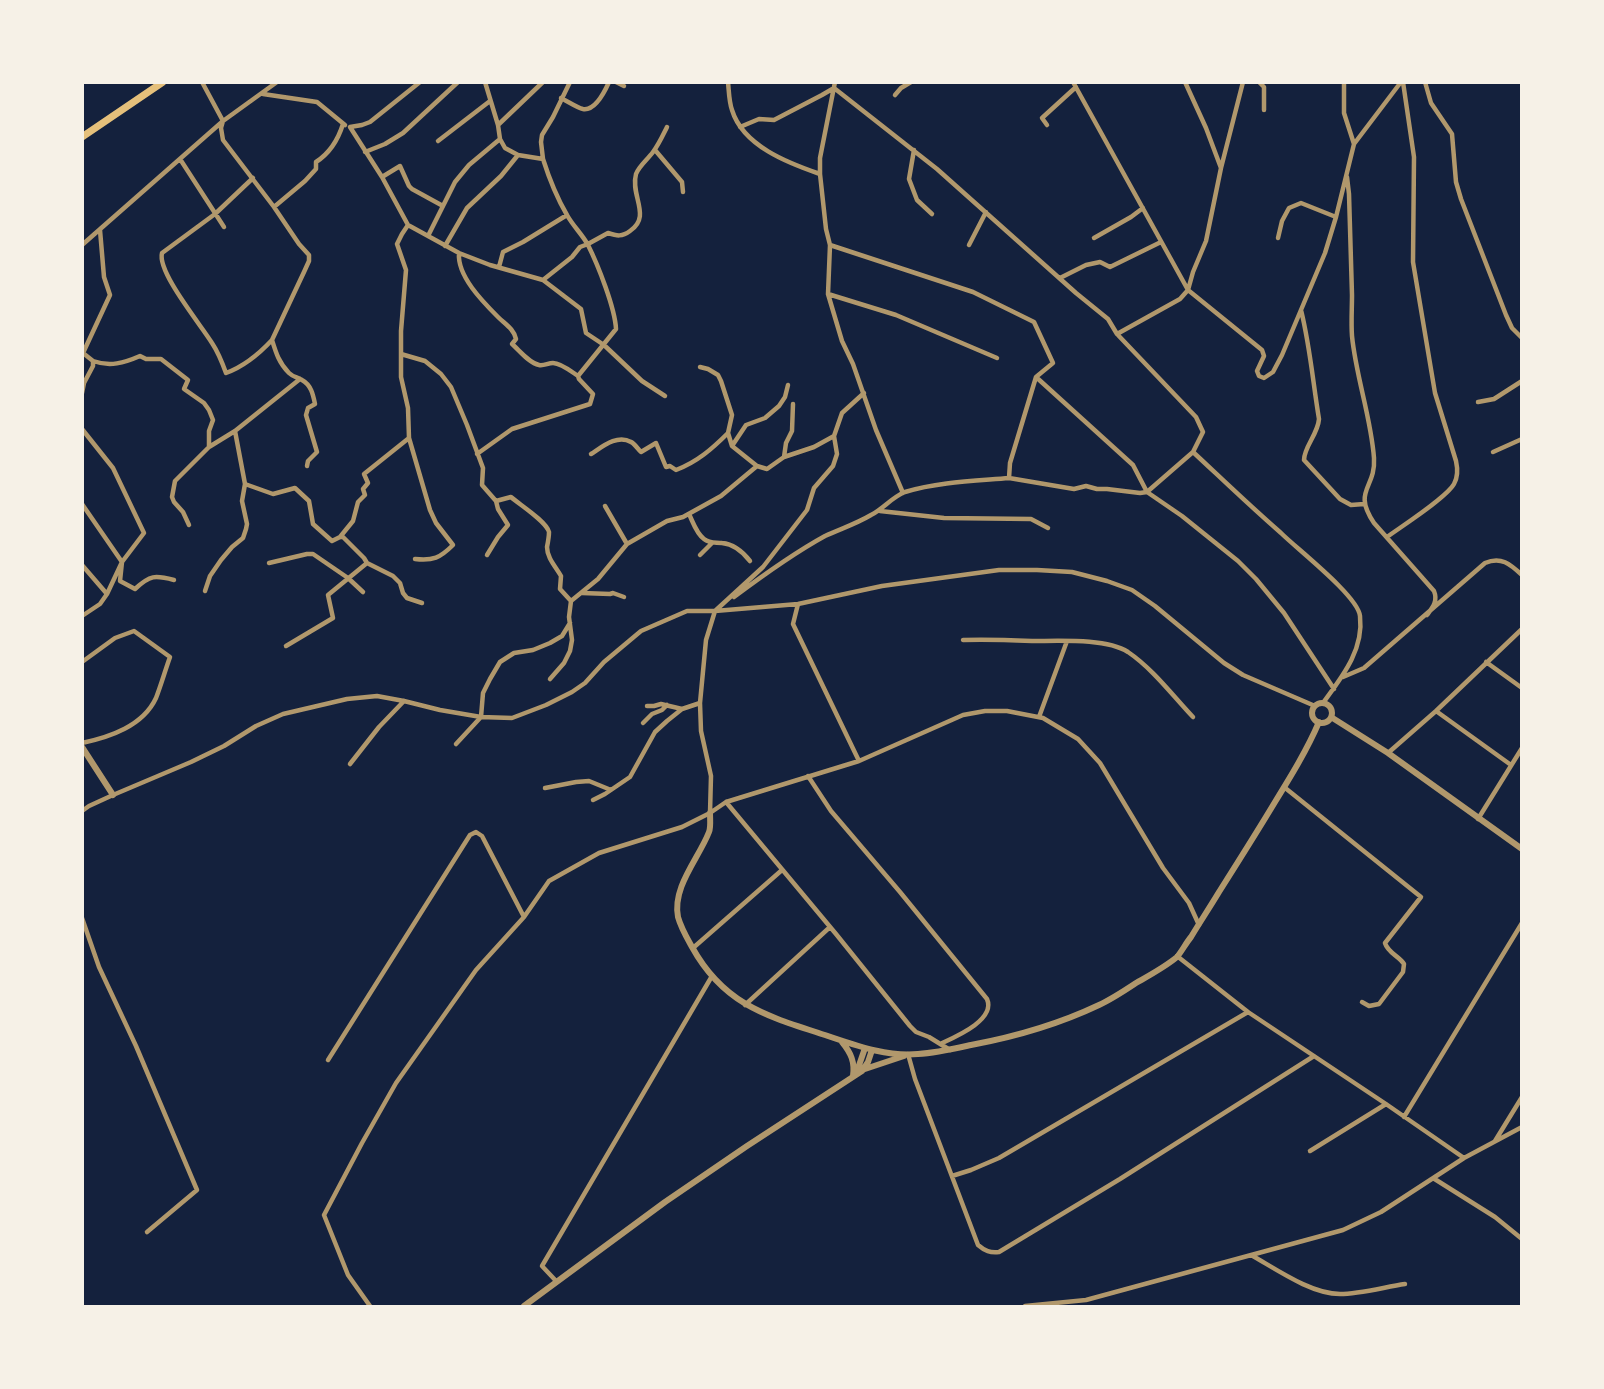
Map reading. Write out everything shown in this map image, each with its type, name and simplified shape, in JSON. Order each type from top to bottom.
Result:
[{"type":"main road","points":[[82,137],[163,82]]},
{"type":"street","points":[[202,82],[223,121],[221,128],[223,140],[253,178],[299,244],[309,255],[309,261],[272,340],[244,364],[226,373],[221,358],[181,298],[161,258],[162,253],[215,214],[253,178]]},
{"type":"street","points":[[82,245],[223,121],[277,82]]},
{"type":"street","points":[[350,127],[370,122],[420,82]]},
{"type":"street","points":[[365,152],[403,133],[458,82]]},
{"type":"street","points":[[484,82],[498,125],[500,140],[505,148],[518,155],[543,159]]},
{"type":"street","points":[[498,125],[543,82]]},
{"type":"street","points":[[570,82],[542,135],[543,159],[567,215],[588,244],[608,293],[616,323],[616,329],[579,376]]},
{"type":"street","points":[[561,98],[584,109],[591,107],[603,94],[609,82]]},
{"type":"street","points":[[616,82],[624,86]]},
{"type":"street","points":[[895,95],[911,82]]},
{"type":"street","points":[[1185,82],[1221,168]]},
{"type":"street","points":[[1117,334],[1178,300],[1188,290],[1206,241],[1221,168],[1244,82]]},
{"type":"street","points":[[1259,82],[1264,87],[1264,110]]},
{"type":"street","points":[[1344,82],[1344,113],[1354,144]]},
{"type":"street","points":[[1047,125],[1042,118],[1061,102],[1074,85],[1188,290],[1262,350],[1263,356],[1257,371],[1258,376],[1263,378],[1269,376],[1276,368],[1325,253],[1354,144],[1402,82]]},
{"type":"street","points":[[1387,537],[1446,494],[1453,486],[1458,471],[1435,393],[1413,262],[1414,156],[1402,82]]},
{"type":"street","points":[[1425,82],[1431,103],[1452,134],[1456,182],[1461,199],[1506,315],[1512,328],[1521,339]]},
{"type":"street","points":[[728,83],[732,111],[745,135],[781,160],[820,174]]},
{"type":"street","points":[[740,128],[759,119],[774,120],[822,96],[834,85]]},
{"type":"street","points":[[715,612],[767,573],[826,536],[880,511],[903,493],[950,483],[1009,478],[1074,489],[1086,486],[1097,489],[1148,492],[1193,452],[1203,433],[1199,422],[1117,334],[1108,319],[914,150],[834,85]]},
{"type":"street","points":[[834,85],[820,158],[826,229],[830,244],[828,294],[842,341],[903,493]]},
{"type":"street","points":[[263,93],[317,102],[350,127],[382,177],[408,225],[459,253],[543,280],[581,309],[586,333],[604,345],[642,381],[665,396]]},
{"type":"street","points":[[438,141],[490,101]]},
{"type":"street","points":[[274,207],[316,169],[316,162],[324,157],[339,138],[344,124]]},
{"type":"street","points":[[543,280],[572,257],[580,247],[608,233],[619,236],[633,230],[639,221],[639,204],[634,186],[637,171],[654,150],[667,127]]},
{"type":"street","points":[[428,236],[460,175],[500,140]]},
{"type":"street","points":[[654,150],[682,182],[683,192]]},
{"type":"street","points":[[914,150],[909,178],[917,200],[932,214]]},
{"type":"street","points":[[445,246],[467,208],[501,176],[518,155]]},
{"type":"street","points":[[180,159],[224,227]]},
{"type":"street","points":[[382,177],[400,166],[412,189],[443,206]]},
{"type":"street","points":[[1347,175],[1352,335],[1374,461],[1372,477],[1364,494],[1364,504],[1374,522],[1434,591],[1435,604],[1427,615]]},
{"type":"street","points":[[1278,238],[1282,221],[1289,207],[1301,203],[1336,217]]},
{"type":"street","points":[[1094,238],[1143,208]]},
{"type":"street","points":[[969,245],[986,212]]},
{"type":"street","points":[[499,267],[503,252],[567,215]]},
{"type":"street","points":[[408,225],[397,244],[406,270],[400,377],[408,408],[409,438],[430,510],[436,523],[453,545],[443,555],[429,560],[415,560]]},
{"type":"street","points":[[100,230],[104,277],[110,295],[83,353],[93,362],[105,365],[140,356],[146,359],[161,358],[189,380],[184,389],[209,410],[213,420],[209,431],[209,447]]},
{"type":"street","points":[[1060,278],[1086,265],[1100,262],[1110,267],[1161,242]]},
{"type":"street","points":[[830,244],[973,292],[1034,322],[1053,363],[1036,377],[1010,463],[1009,478]]},
{"type":"street","points":[[459,253],[459,261],[467,280],[514,333],[516,339],[512,344],[535,364],[557,363],[579,376],[579,379],[593,394],[590,404],[512,429],[477,453]]},
{"type":"street","points":[[828,294],[896,315],[997,358]]},
{"type":"street","points":[[1301,310],[1308,337],[1319,420],[1317,429],[1304,453],[1305,462],[1340,499],[1351,505],[1364,504]]},
{"type":"street","points":[[272,340],[279,361],[291,375],[303,380],[311,390],[315,404],[308,408],[306,415],[317,452],[308,461],[307,466]]},
{"type":"street","points":[[401,354],[425,361],[441,374],[451,387],[483,468],[482,485],[496,501],[508,525],[487,555]]},
{"type":"street","points":[[82,393],[93,362]]},
{"type":"street","points":[[700,368],[708,369],[718,375],[732,415],[728,433],[732,446],[757,465],[767,469],[784,457],[814,447],[834,436]]},
{"type":"street","points":[[1036,377],[1133,465],[1148,492],[1182,516],[1256,579],[1284,613],[1334,689]]},
{"type":"street","points":[[189,525],[172,497],[175,481],[209,447],[235,431],[300,379]]},
{"type":"street","points":[[1478,402],[1494,399],[1521,381]]},
{"type":"street","points":[[732,446],[746,425],[765,418],[779,406],[785,398],[788,385]]},
{"type":"street","points":[[864,393],[842,413],[834,436],[837,454],[833,466],[814,488],[807,510],[763,567],[715,612],[706,640],[700,704],[701,731],[711,776],[710,830],[702,848],[690,865],[678,901],[678,915],[693,948],[712,976],[726,991],[745,1005],[766,1015],[868,1049],[918,1054],[1002,1039],[1102,1004],[1177,956],[1199,925],[1284,787],[1312,740],[1319,722]]},
{"type":"street","points":[[784,457],[786,442],[792,431],[793,404]]},
{"type":"street","points":[[82,429],[113,468],[144,533],[122,562],[108,594],[100,604],[82,616]]},
{"type":"street","points":[[206,591],[210,576],[226,553],[243,538],[247,524],[242,501],[245,484],[235,431]]},
{"type":"street","points":[[591,454],[621,439],[632,442],[641,452],[656,443],[666,467],[670,466],[676,470],[698,460],[728,433]]},
{"type":"street","points":[[245,484],[273,494],[295,488],[309,501],[313,524],[332,541],[340,537],[352,521],[358,502],[365,495],[363,489],[368,483],[364,474],[409,438]]},
{"type":"street","points":[[1493,452],[1521,439]]},
{"type":"street","points":[[82,811],[113,795],[191,762],[224,746],[256,726],[283,714],[347,699],[377,696],[440,711],[481,717],[512,718],[572,692],[585,683],[604,662],[641,631],[687,611],[715,612],[798,604],[882,586],[999,570],[1072,572],[1132,590],[1224,663],[1243,675],[1315,706],[1323,703],[1351,664],[1360,618],[1356,606],[1330,578],[1193,452]]},
{"type":"street","points":[[550,680],[564,663],[570,651],[571,601],[598,579],[627,544],[667,521],[683,517],[721,496],[757,465]]},
{"type":"street","points":[[496,501],[511,497],[540,520],[549,534],[547,550],[553,566],[561,576],[560,589],[571,601]]},
{"type":"street","points":[[82,504],[122,562],[120,580],[135,589],[145,579],[157,575],[174,580]]},
{"type":"street","points":[[605,506],[627,544]]},
{"type":"street","points":[[880,511],[944,518],[1031,519],[1048,528]]},
{"type":"street","points":[[689,514],[703,539],[732,546],[741,551],[750,561]]},
{"type":"street","points":[[340,537],[356,549],[367,563],[393,576],[400,583],[407,598],[422,603]]},
{"type":"street","points":[[700,555],[712,543]]},
{"type":"street","points":[[269,563],[313,554],[348,578],[363,592]]},
{"type":"street","points":[[1342,676],[1364,668],[1485,563],[1504,561],[1521,575]]},
{"type":"street","points":[[286,646],[333,618],[328,595],[367,563]]},
{"type":"street","points":[[83,568],[108,594]]},
{"type":"street","points":[[582,593],[610,594],[613,592],[624,597]]},
{"type":"street","points":[[798,604],[793,624],[859,761]]},
{"type":"street","points":[[456,744],[481,717],[483,693],[500,662],[514,653],[533,650],[550,643],[562,636],[570,623]]},
{"type":"street","points":[[1388,753],[1436,711],[1521,629]]},
{"type":"street","points":[[82,662],[115,638],[134,631],[170,657],[156,698],[149,709],[123,731],[82,745],[113,795]]},
{"type":"street","points":[[963,640],[1068,641],[1116,646],[1127,651],[1143,665],[1193,717]]},
{"type":"street","points":[[1039,717],[1068,641]]},
{"type":"street","points":[[1486,662],[1521,688]]},
{"type":"street","points":[[350,764],[379,727],[404,701]]},
{"type":"street","points":[[1315,706],[1313,715],[1319,722],[1325,722],[1330,717],[1331,709],[1323,703]]},
{"type":"street","points":[[593,800],[630,777],[655,732],[682,709],[700,704]]},
{"type":"street","points":[[646,706],[667,705],[682,709]]},
{"type":"street","points":[[643,723],[667,705]]},
{"type":"street","points":[[370,1306],[348,1275],[324,1215],[396,1083],[476,970],[524,917],[549,881],[599,853],[682,827],[726,802],[859,761],[963,715],[985,711],[1007,711],[1039,717],[1059,727],[1078,739],[1101,763],[1162,868],[1189,903],[1199,925]]},
{"type":"street","points":[[1436,711],[1511,765]]},
{"type":"street","points":[[1330,717],[1388,753],[1521,849]]},
{"type":"street","points":[[1478,819],[1521,748]]},
{"type":"street","points":[[808,776],[831,812],[987,999],[989,1009],[981,1020],[940,1044]]},
{"type":"street","points":[[545,788],[589,781],[611,790]]},
{"type":"street","points":[[1284,787],[1421,897],[1385,943],[1388,949],[1402,960],[1403,972],[1379,1004],[1369,1006],[1362,1002]]},
{"type":"street","points":[[726,802],[910,1026],[916,1032],[950,1050]]},
{"type":"street","points":[[328,1060],[470,835],[476,832],[482,836],[524,917]]},
{"type":"street","points":[[693,948],[783,870]]},
{"type":"street","points":[[82,918],[99,968],[136,1046],[197,1190],[147,1232]]},
{"type":"street","points":[[1404,1117],[1521,923]]},
{"type":"street","points":[[745,1005],[830,927]]},
{"type":"street","points":[[1177,956],[1248,1012],[1464,1158]]},
{"type":"street","points":[[557,1282],[542,1266],[712,976]]},
{"type":"street","points":[[952,1176],[999,1158],[1248,1012]]},
{"type":"street","points":[[842,1041],[851,1055],[857,1074]]},
{"type":"street","points":[[857,1074],[868,1062],[868,1049]]},
{"type":"street","points":[[908,1054],[915,1079],[978,1245],[991,1252],[999,1252],[1120,1179],[1314,1056]]},
{"type":"street","points":[[524,1306],[720,1165],[857,1074],[908,1054]]},
{"type":"street","points":[[1494,1142],[1521,1097]]},
{"type":"street","points":[[1310,1151],[1386,1104]]},
{"type":"street","points":[[1025,1306],[1086,1300],[1343,1230],[1381,1212],[1464,1158],[1521,1127]]},
{"type":"street","points":[[1433,1178],[1495,1217],[1521,1239]]},
{"type":"street","points":[[1251,1255],[1311,1288],[1332,1294],[1348,1294],[1405,1284]]},
{"type":"street","points":[[1086,1300],[1086,1306]]}]
